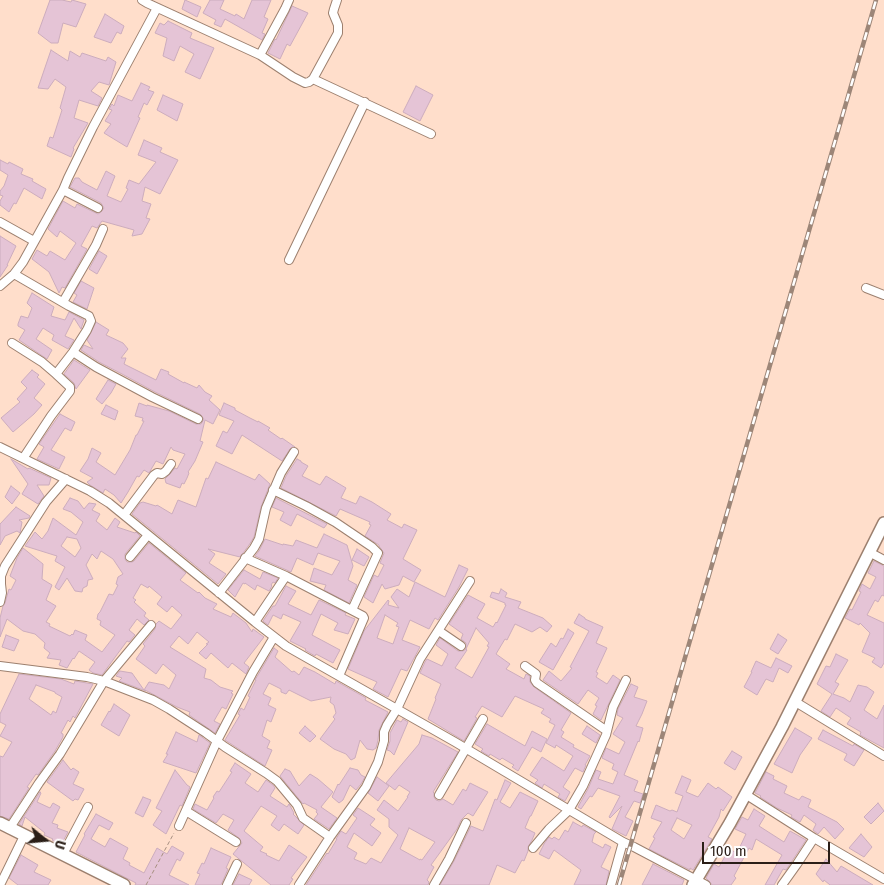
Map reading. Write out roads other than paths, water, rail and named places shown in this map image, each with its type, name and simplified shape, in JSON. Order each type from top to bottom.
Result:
[{"type":"street","points":[[142,0],[260,55],[301,82],[307,83],[313,79],[338,33],[338,25],[333,13],[337,0]]},
{"type":"street","points":[[260,55],[289,0]]},
{"type":"street","points":[[0,286],[14,274],[23,262],[63,190],[93,127],[157,8]]},
{"type":"street","points":[[313,79],[366,102],[431,134]]},
{"type":"street","points":[[289,260],[366,102]]},
{"type":"street","points":[[63,190],[98,208]]},
{"type":"street","points":[[0,222],[34,241]]},
{"type":"street","points":[[63,302],[96,245],[103,229]]},
{"type":"street","points":[[14,274],[89,316],[90,323],[87,330],[56,374]]},
{"type":"street","points":[[866,288],[884,295]]},
{"type":"street","points":[[12,343],[42,362],[70,387],[70,391],[24,457]]},
{"type":"street","points":[[73,352],[96,367],[198,419]]},
{"type":"street","points":[[0,447],[24,457],[90,491],[109,503],[286,646],[465,748],[623,842],[699,883],[782,727],[884,523]]},
{"type":"street","points":[[219,593],[259,540],[266,508],[273,490],[294,452]]},
{"type":"street","points":[[124,515],[154,475],[162,474],[171,464]]},
{"type":"street","points":[[0,602],[2,593],[1,576],[5,566],[46,502],[66,479]]},
{"type":"street","points":[[273,490],[335,522],[378,553],[352,610]]},
{"type":"street","points":[[130,556],[148,535]]},
{"type":"street","points":[[869,552],[884,560]]},
{"type":"street","points":[[245,558],[286,576],[363,616],[364,618],[338,676]]},
{"type":"street","points":[[255,622],[286,576]]},
{"type":"street","points":[[299,885],[330,836],[366,787],[378,762],[384,742],[384,732],[420,659],[470,581]]},
{"type":"street","points":[[124,885],[5,826],[60,754],[104,681],[151,625]]},
{"type":"street","points":[[439,631],[461,646]]},
{"type":"street","points":[[179,826],[217,741],[253,672],[274,637]]},
{"type":"street","points":[[0,666],[81,676],[104,681],[161,704],[277,781],[297,805],[303,818],[330,836]]},
{"type":"street","points":[[525,666],[536,674],[535,680],[537,683],[607,731]]},
{"type":"street","points":[[533,848],[569,810],[583,786],[607,731],[613,707],[626,680]]},
{"type":"street","points":[[794,701],[884,756]]},
{"type":"street","points":[[439,795],[483,719]]},
{"type":"street","points":[[745,794],[814,838],[884,879]]},
{"type":"street","points":[[63,854],[88,807]]},
{"type":"street","points":[[186,811],[236,842]]},
{"type":"street","points":[[434,885],[466,823]]},
{"type":"street","points":[[0,885],[24,836]]},
{"type":"street","points":[[782,885],[814,838]]},
{"type":"street","points":[[611,885],[623,842]]},
{"type":"street","points":[[227,885],[237,864]]},
{"type":"railway","points":[[619,885],[876,0]]}]
